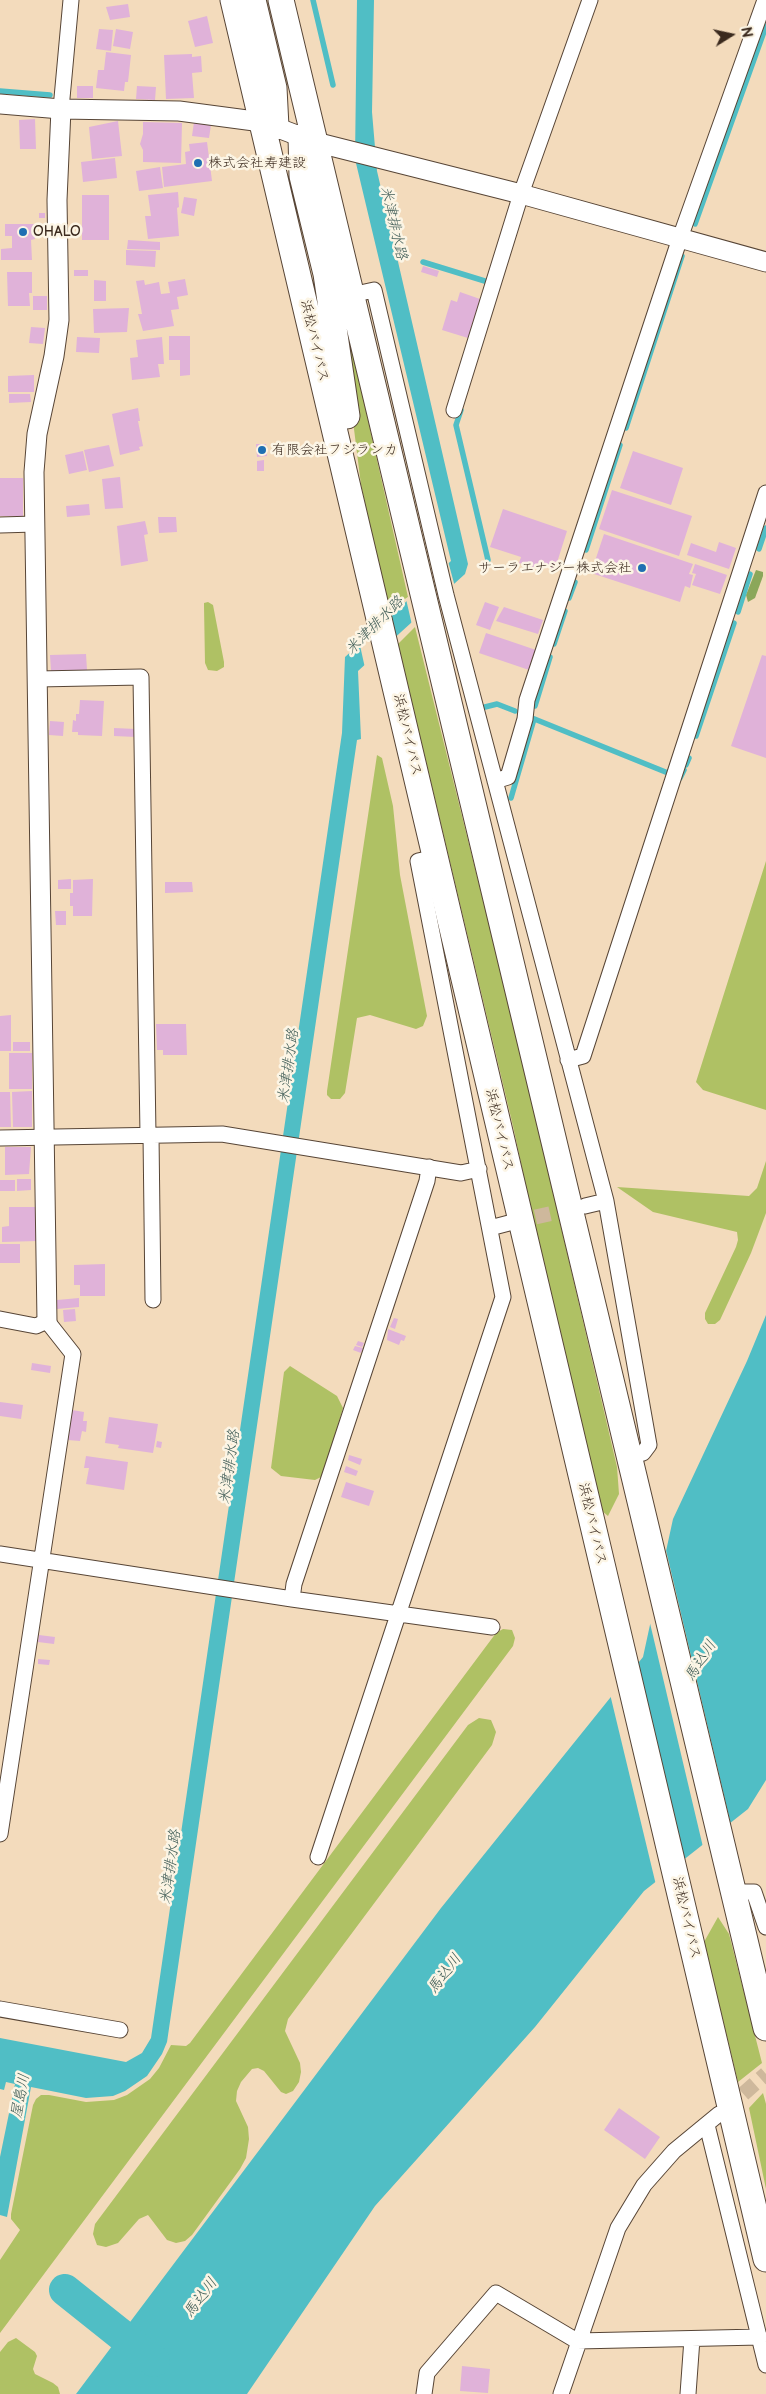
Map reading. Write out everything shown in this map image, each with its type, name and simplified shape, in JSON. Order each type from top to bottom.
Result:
[{"type":"highway","name":"浜松バイパス","points":[[233,0],[269,125],[348,481],[766,2259]]},
{"type":"highway","points":[[253,0],[274,88],[269,125]]},
{"type":"highway","points":[[281,0],[308,139],[351,295],[766,2028]]},
{"type":"highway","points":[[308,139],[302,176],[326,274],[347,413],[348,481]]},
{"type":"street","points":[[0,1834],[73,1354],[47,1321],[35,524],[37,434],[54,356],[59,320],[57,200],[61,109],[71,0]]},
{"type":"street","points":[[454,410],[521,194],[590,0]]},
{"type":"street","points":[[496,781],[508,778],[525,719],[527,700],[680,238],[765,0]]},
{"type":"street","points":[[0,104],[61,109],[179,111],[269,125],[308,139],[351,151],[521,194],[766,262]]},
{"type":"street","points":[[351,295],[374,290],[446,595],[606,1201],[649,1445],[631,1468]]},
{"type":"street","points":[[568,1060],[583,1056],[766,493]]},
{"type":"street","points":[[0,525],[35,524]]},
{"type":"street","points":[[37,679],[141,677],[153,1300]]},
{"type":"street","points":[[318,1857],[504,1297],[418,861],[436,857]]},
{"type":"street","points":[[0,1138],[222,1134],[461,1173],[478,1169]]},
{"type":"street","points":[[292,1600],[294,1584],[427,1181],[429,1167]]},
{"type":"street","points":[[585,1206],[606,1201]]},
{"type":"street","points":[[490,1228],[509,1223]]},
{"type":"street","points":[[0,1320],[36,1326],[47,1321]]},
{"type":"street","points":[[0,1554],[210,1585],[292,1600],[492,1627]]},
{"type":"street","points":[[732,1892],[754,1892],[766,1927]]},
{"type":"street","points":[[0,2009],[120,2030]]},
{"type":"street","points":[[561,2394],[577,2341],[618,2228],[640,2192],[674,2151],[719,2114]]},
{"type":"street","points":[[707,2125],[766,2365]]},
{"type":"street","points":[[424,2394],[427,2372],[496,2293],[577,2341],[760,2338]]},
{"type":"street","points":[[688,2394],[692,2339]]},
{"type":"green space","points":[[318,199],[408,597],[389,609],[361,485],[350,397]]},
{"type":"green space","points":[[756,570],[763,572],[763,576],[755,598],[748,602],[746,595]]},
{"type":"green space","points":[[208,602],[213,605],[224,662],[224,667],[217,671],[208,670],[205,663],[204,603]]},
{"type":"green space","points":[[415,627],[513,1021],[617,1467],[619,1494],[608,1516],[602,1511],[543,1267],[513,1126],[398,644]]},
{"type":"green space","points":[[377,755],[382,758],[393,806],[400,875],[427,1016],[423,1026],[416,1029],[370,1015],[357,1018],[345,1093],[340,1099],[331,1099],[327,1095],[327,1091]]},
{"type":"green space","points":[[766,861],[766,1110],[703,1090],[696,1082]]},
{"type":"green space","points":[[766,1161],[766,1213],[751,1253],[720,1320],[715,1324],[708,1324],[705,1319],[705,1313],[736,1247],[738,1240],[737,1232],[653,1212],[617,1187],[749,1196],[757,1188]]},
{"type":"green space","points":[[290,1366],[337,1396],[343,1408],[324,1471],[321,1477],[315,1480],[281,1476],[271,1468],[284,1372]]},
{"type":"green space","points":[[503,1629],[512,1630],[515,1638],[513,1646],[0,2333],[0,2260],[20,2230],[11,2219],[11,2214],[33,2105],[36,2099],[41,2095],[49,2095],[86,2102],[114,2100],[127,2095],[150,2079],[159,2068],[171,2045],[186,2046],[190,2043],[496,1633]]},
{"type":"green space","points":[[479,1718],[491,1720],[496,1732],[492,1745],[288,2019],[285,2031],[300,2063],[299,2082],[293,2091],[286,2094],[281,2092],[264,2071],[258,2068],[252,2069],[241,2082],[237,2091],[236,2101],[248,2127],[249,2139],[246,2158],[240,2169],[192,2235],[185,2241],[176,2243],[167,2240],[148,2215],[139,2219],[118,2243],[106,2247],[97,2245],[93,2234],[95,2224],[468,1725]]},
{"type":"green space","points":[[718,1917],[729,1934],[762,2063],[738,2082],[704,1942]]},
{"type":"green space","points":[[763,2093],[766,2104],[766,2189],[749,2108]]},
{"type":"green space","points":[[16,2338],[35,2352],[37,2356],[33,2369],[35,2374],[58,2387],[60,2394],[0,2394],[0,2352],[8,2342]]},
{"type":"water","points":[[357,0],[374,0],[372,112],[377,171],[468,564],[465,574],[358,671],[361,739],[357,740],[167,2042],[162,2054],[147,2076],[125,2091],[113,2096],[86,2098],[31,2087],[7,2217],[0,2215],[0,2157],[15,2084],[6,2082],[4,2090],[0,2089],[0,2038],[126,2062],[142,2053],[151,2038],[342,733],[345,657],[451,561],[355,159]]},
{"type":"water","name":"馬込川","points":[[766,1315],[766,1780],[748,1809],[644,1891],[535,2027],[375,2206],[247,2394],[76,2394],[441,1908],[643,1657],[673,1519],[747,1361]]},
{"type":"pier","points":[[448,561],[455,587],[412,625],[406,599]]},
{"type":"pier","points":[[390,613],[396,640],[365,668],[359,641]]},
{"type":"pier","points":[[665,1546],[731,1825],[703,1847],[649,1619]]},
{"type":"pier","points":[[636,1662],[684,1862],[656,1885],[610,1694]]},
{"type":"building","points":[[128,4],[130,17],[110,20],[106,7]]},
{"type":"building","points":[[207,16],[213,43],[195,47],[188,21]]},
{"type":"building","points":[[99,29],[113,30],[111,51],[96,49]]},
{"type":"building","points":[[116,29],[133,32],[130,49],[113,46]]},
{"type":"building","points":[[106,52],[131,55],[128,82],[125,82],[124,91],[96,88],[98,70],[104,70]]},
{"type":"building","points":[[192,54],[192,57],[201,56],[202,72],[192,73],[194,98],[166,99],[164,55]]},
{"type":"building","points":[[77,86],[93,86],[93,98],[77,98]]},
{"type":"building","points":[[137,86],[156,87],[155,100],[136,99]]},
{"type":"building","points":[[35,119],[36,149],[20,149],[19,120]]},
{"type":"building","points":[[118,121],[122,156],[92,159],[89,127]]},
{"type":"building","points":[[143,122],[182,123],[181,163],[143,162],[143,150],[140,144],[143,134]]},
{"type":"building","points":[[194,122],[211,125],[209,138],[192,136]]},
{"type":"building","points":[[207,142],[212,181],[164,187],[162,167],[186,164],[185,152],[190,151],[189,144]]},
{"type":"building","points":[[115,158],[117,178],[83,182],[81,162]]},
{"type":"building","points":[[160,167],[163,188],[139,191],[136,171]]},
{"type":"building","points":[[178,192],[179,236],[148,239],[145,216],[151,216],[148,195]]},
{"type":"building","points":[[82,195],[109,195],[109,240],[82,240]]},
{"type":"building","points":[[184,197],[197,199],[194,216],[181,213]]},
{"type":"building","points":[[39,213],[45,213],[45,218],[39,218]]},
{"type":"building","points":[[5,224],[34,224],[35,239],[31,240],[32,260],[1,260],[1,249],[12,248],[12,236],[5,236]]},
{"type":"building","points":[[128,240],[160,242],[160,250],[127,249]]},
{"type":"building","points":[[126,250],[156,251],[155,267],[126,265]]},
{"type":"building","points":[[423,266],[439,271],[437,277],[421,272]]},
{"type":"building","points":[[74,270],[88,270],[88,276],[74,276]]},
{"type":"building","points":[[7,272],[32,272],[32,293],[29,293],[30,306],[8,306]]},
{"type":"building","points":[[185,279],[188,295],[177,297],[179,309],[171,310],[174,326],[143,331],[138,314],[142,314],[136,281],[144,280],[145,285],[159,282],[161,294],[170,293],[168,282]]},
{"type":"building","points":[[94,280],[106,281],[106,301],[94,301]]},
{"type":"building","points":[[460,292],[480,299],[468,338],[442,330],[451,300],[457,302]]},
{"type":"building","points":[[33,296],[47,296],[47,310],[33,310]]},
{"type":"building","points":[[129,308],[127,332],[94,333],[93,309]]},
{"type":"building","points":[[31,327],[45,328],[43,344],[29,343]]},
{"type":"building","points":[[169,336],[190,336],[190,375],[180,376],[180,360],[169,360]]},
{"type":"building","points":[[77,337],[100,338],[99,353],[76,352]]},
{"type":"building","points":[[162,337],[164,364],[158,364],[160,377],[132,380],[130,358],[138,357],[136,340]]},
{"type":"building","points":[[34,375],[34,392],[8,392],[8,376]]},
{"type":"building","points":[[9,394],[30,394],[31,402],[9,403]]},
{"type":"building","points":[[138,408],[140,421],[138,421],[143,446],[139,447],[140,450],[120,455],[112,414]]},
{"type":"building","name":"有限会社フジランカ","points":[[256,444],[266,444],[267,456],[257,457]]},
{"type":"building","points":[[109,445],[114,466],[89,472],[84,450]]},
{"type":"building","points":[[83,451],[87,470],[69,474],[65,455]]},
{"type":"building","points":[[633,451],[683,468],[671,505],[620,488]]},
{"type":"building","points":[[264,460],[264,471],[257,471],[257,461]]},
{"type":"building","points":[[120,477],[123,508],[105,509],[102,479]]},
{"type":"building","points":[[0,478],[23,478],[23,516],[0,516]]},
{"type":"building","points":[[612,490],[692,516],[679,556],[599,529]]},
{"type":"building","points":[[89,504],[90,515],[67,517],[66,506]]},
{"type":"building","points":[[503,509],[567,531],[555,569],[538,563],[536,568],[519,563],[521,557],[490,547]]},
{"type":"building","points":[[158,517],[176,517],[177,532],[159,533]]},
{"type":"building","points":[[145,521],[148,534],[144,535],[148,561],[121,566],[117,526]]},
{"type":"building","points":[[604,534],[693,564],[689,574],[693,575],[690,588],[685,586],[680,602],[591,573]]},
{"type":"building","points":[[719,542],[736,548],[729,569],[687,555],[691,543],[716,552]]},
{"type":"building","points":[[695,564],[727,575],[720,594],[692,585],[696,574],[692,573]]},
{"type":"building","points":[[485,602],[499,607],[490,630],[476,625]]},
{"type":"building","points":[[504,607],[543,620],[538,634],[496,621]]},
{"type":"building","points":[[486,633],[536,650],[529,670],[479,653]]},
{"type":"building","points":[[86,654],[87,670],[51,671],[50,655]]},
{"type":"building","points":[[762,655],[766,656],[766,758],[731,746]]},
{"type":"building","points":[[80,700],[104,701],[102,736],[78,735],[78,732],[72,732],[73,720],[76,721],[76,714],[79,714]]},
{"type":"building","points":[[50,721],[64,722],[63,736],[49,735]]},
{"type":"building","points":[[114,728],[136,729],[136,737],[114,736]]},
{"type":"building","points":[[71,879],[71,889],[58,889],[58,880]]},
{"type":"building","points":[[93,879],[92,916],[73,916],[73,906],[70,906],[70,893],[73,893],[73,880]]},
{"type":"building","points":[[165,882],[192,882],[193,892],[165,893]]},
{"type":"building","points":[[55,911],[66,911],[66,925],[56,925]]},
{"type":"building","points":[[11,1015],[11,1051],[0,1051],[0,1016]]},
{"type":"building","points":[[156,1024],[186,1024],[187,1055],[163,1055],[163,1050],[157,1050]]},
{"type":"building","points":[[13,1042],[30,1042],[30,1051],[13,1051]]},
{"type":"building","points":[[9,1053],[32,1053],[32,1089],[9,1089]]},
{"type":"building","points":[[32,1091],[32,1127],[13,1127],[12,1092]]},
{"type":"building","points":[[0,1092],[10,1092],[11,1127],[0,1127]]},
{"type":"building","points":[[5,1147],[31,1147],[29,1174],[5,1175]]},
{"type":"building","points":[[17,1179],[31,1179],[31,1190],[17,1191]]},
{"type":"building","points":[[0,1180],[15,1180],[15,1191],[0,1191]]},
{"type":"building","points":[[9,1207],[36,1207],[37,1241],[2,1242],[2,1227],[9,1226]]},
{"type":"building","points":[[0,1244],[20,1244],[20,1263],[0,1263]]},
{"type":"building","points":[[105,1264],[105,1296],[80,1296],[80,1285],[74,1285],[74,1265]]},
{"type":"building","points":[[79,1298],[79,1307],[57,1309],[57,1300]]},
{"type":"building","points":[[75,1309],[76,1321],[64,1322],[63,1310]]},
{"type":"building","points":[[394,1318],[398,1319],[395,1329],[390,1327]]},
{"type":"building","points":[[388,1329],[406,1336],[404,1341],[401,1340],[399,1345],[387,1340]]},
{"type":"building","points":[[358,1341],[364,1343],[362,1347],[356,1345]]},
{"type":"building","points":[[355,1346],[363,1348],[361,1353],[353,1350]]},
{"type":"building","points":[[32,1363],[51,1366],[50,1373],[31,1370]]},
{"type":"building","points":[[0,1402],[23,1405],[21,1419],[0,1416]]},
{"type":"building","points":[[72,1410],[84,1412],[83,1421],[87,1421],[86,1432],[82,1431],[80,1441],[68,1440]]},
{"type":"building","points":[[109,1417],[158,1424],[153,1453],[118,1448],[119,1445],[105,1443]]},
{"type":"building","points":[[157,1441],[162,1442],[161,1448],[156,1447]]},
{"type":"building","points":[[349,1455],[362,1459],[360,1465],[348,1460]]},
{"type":"building","points":[[86,1456],[128,1462],[124,1490],[86,1484],[89,1468],[84,1468]]},
{"type":"building","points":[[346,1466],[358,1471],[356,1476],[344,1472]]},
{"type":"building","points":[[346,1482],[374,1491],[369,1506],[341,1497]]},
{"type":"building","points":[[39,1635],[55,1637],[54,1644],[38,1642]]},
{"type":"building","points":[[38,1659],[50,1660],[49,1665],[38,1664]]},
{"type":"building","points":[[619,2108],[660,2137],[645,2159],[604,2130]]},
{"type":"building","points":[[462,2366],[490,2369],[488,2393],[460,2391]]},
{"type":"waterway","points":[[313,0],[333,85]]},
{"type":"waterway","points":[[695,224],[766,26]]},
{"type":"waterway","points":[[0,91],[50,95]]},
{"type":"waterway","points":[[626,428],[682,256]]},
{"type":"waterway","points":[[423,262],[488,282]]},
{"type":"waterway","points":[[461,410],[456,425],[488,560]]},
{"type":"waterway","points":[[586,550],[620,445]]},
{"type":"waterway","points":[[759,549],[766,528]]},
{"type":"waterway","points":[[738,612],[750,574]]},
{"type":"waterway","points":[[569,598],[575,582]]},
{"type":"waterway","points":[[554,644],[565,611]]},
{"type":"waterway","points":[[696,736],[734,623]]},
{"type":"waterway","points":[[535,706],[550,657]]},
{"type":"waterway","points":[[485,707],[497,704],[515,711]]},
{"type":"waterway","points":[[532,718],[668,773]]},
{"type":"waterway","points":[[511,798],[534,719]]},
{"type":"waterway","points":[[686,765],[689,758]]},
{"type":"waterway","points":[[680,778],[684,770]]},
{"type":"waterway","name":"屋島川","points":[[65,2290],[154,2361]]},
{"type":"tunnel","points":[[513,1222],[576,1208]]},
{"type":"tunnel","points":[[726,2109],[766,2074]]},
{"type":"place","name":"株式会社寿建設","points":[[198,163]]},
{"type":"place","name":"OHALO","points":[[23,232]]},
{"type":"place","name":"有限会社フジランカ","points":[[262,450]]},
{"type":"place","name":"サーラエナジー株式会社","points":[[642,568]]},
{"type":"water label","name":"米津排水路","points":[[393,223]]},
{"type":"water label","name":"米津排水路","points":[[375,626]]},
{"type":"water label","name":"米津排水路","points":[[289,1066]]},
{"type":"water label","name":"米津排水路","points":[[230,1467]]},
{"type":"water label","name":"米津排水路","points":[[171,1867]]}]
